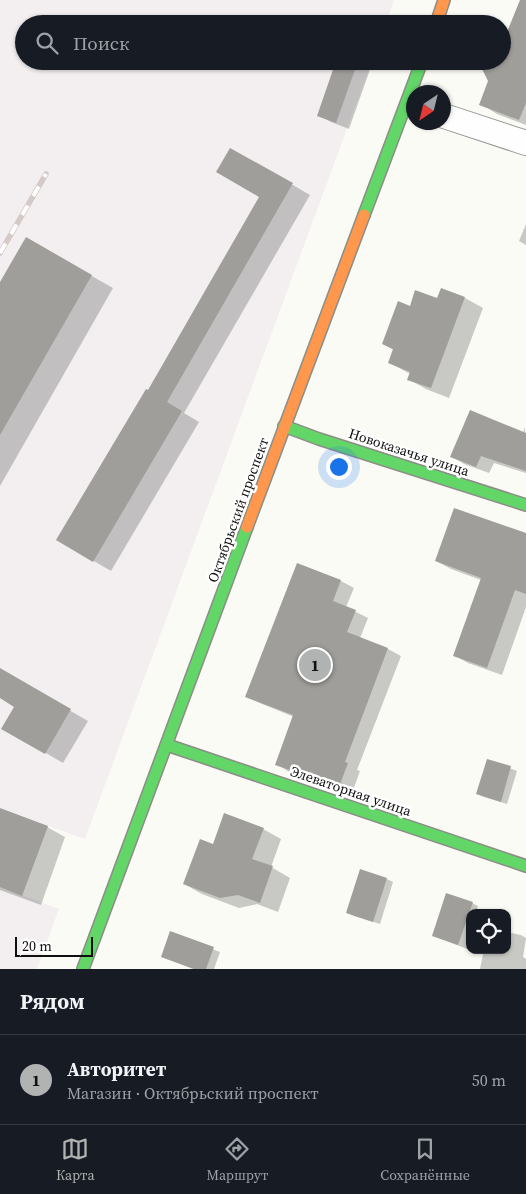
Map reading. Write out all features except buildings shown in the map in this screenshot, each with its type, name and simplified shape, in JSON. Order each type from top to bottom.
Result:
[{"type":"main road","points":[[439,15],[444,0]]},
{"type":"main road","name":"Октябрьский проспект","points":[[416,85],[420,70]]},
{"type":"main road","name":"Октябрьский проспект","points":[[83,969],[284,426],[406,116]]},
{"type":"main road","name":"Новоказачья улица","points":[[284,426],[526,505]]},
{"type":"main road","name":"Элеваторная улица","points":[[167,745],[526,866]]},
{"type":"street","points":[[451,118],[526,143]]},
{"type":"shaded area","points":[[0,0],[394,0],[389,15],[15,15],[15,70],[369,70],[85,839],[48,826],[22,895],[59,909],[37,969],[0,969]]},
{"type":"railway","points":[[0,253],[46,174]]},
{"type":"traffic: fast","points":[[364,215],[419,70]]},
{"type":"traffic: fast","points":[[284,426],[526,505]]},
{"type":"traffic: fast","points":[[83,969],[247,527]]},
{"type":"traffic: fast","points":[[167,745],[526,866]]},
{"type":"traffic: slow","points":[[439,15],[444,0]]},
{"type":"traffic: slow","points":[[247,527],[364,215]]},
{"type":"place","name":"Авторитет","points":[[315,665]]}]
